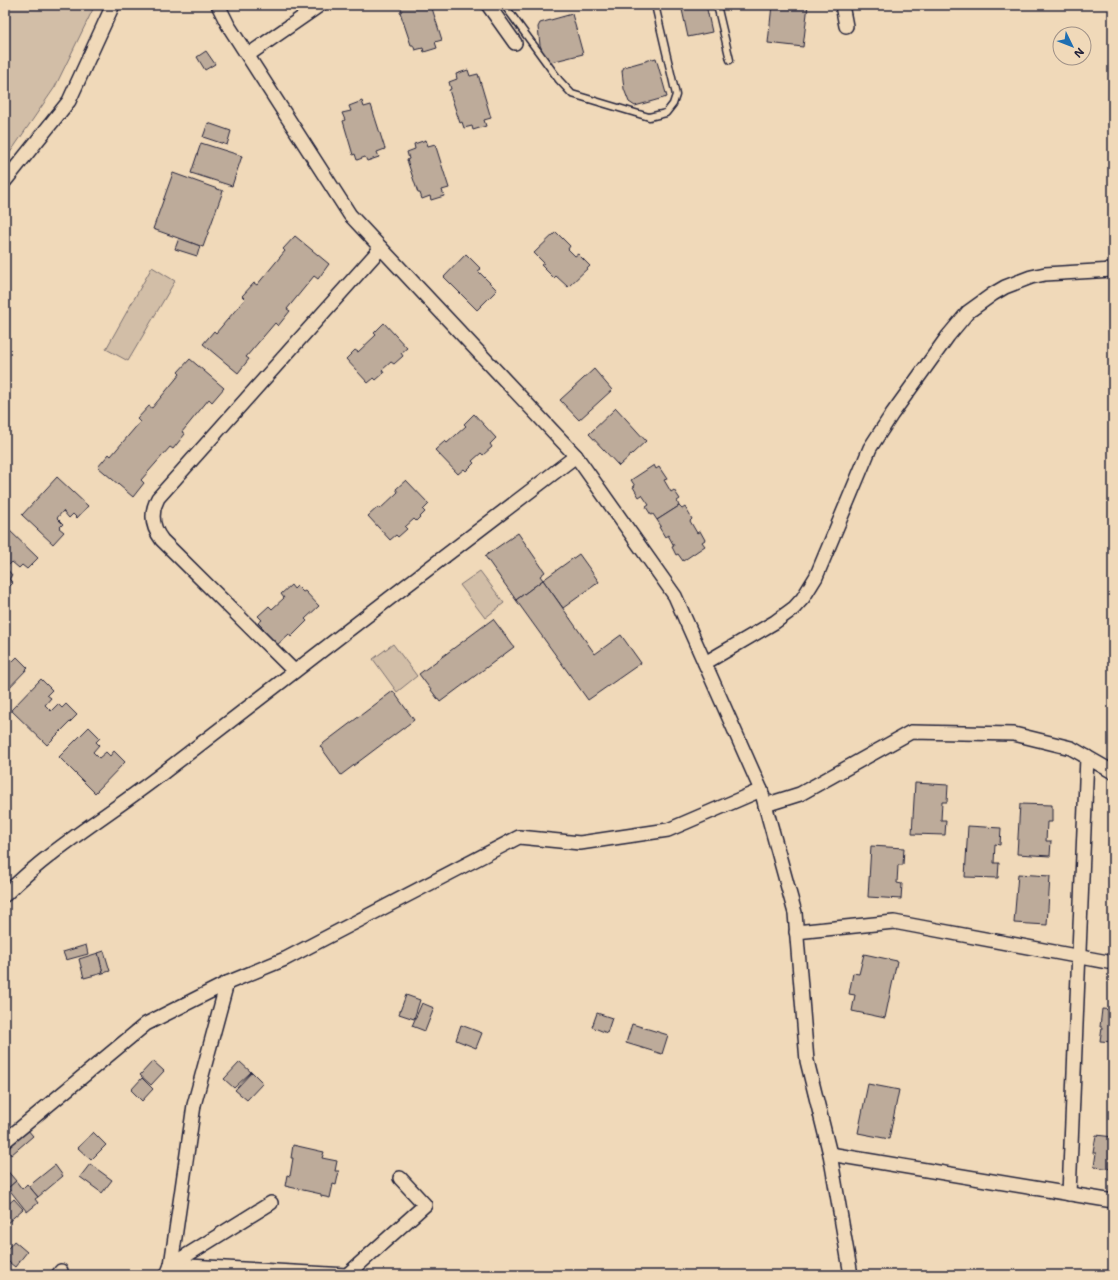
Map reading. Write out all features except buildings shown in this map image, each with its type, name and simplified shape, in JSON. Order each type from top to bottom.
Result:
[{"type":"street","points":[[5,181],[69,100],[113,5]]},
{"type":"street","points":[[218,5],[228,25],[350,216],[576,456],[675,596],[761,790],[795,913],[807,1060],[830,1154],[851,1275]]},
{"type":"street","points":[[248,55],[320,5]]},
{"type":"street","points":[[842,5],[846,26]]},
{"type":"street","points":[[498,7],[515,43]]},
{"type":"street","points":[[294,671],[162,540],[153,521],[153,508],[158,498],[381,248]]},
{"type":"street","points":[[705,662],[775,622],[790,612],[803,598],[816,577],[870,448],[892,414],[948,336],[968,312],[980,302],[999,290],[1031,277],[1044,274],[1113,270]]},
{"type":"street","points":[[5,895],[51,854],[144,789],[294,671],[576,456]]},
{"type":"street","points":[[766,805],[800,794],[911,732],[1014,734],[1071,748],[1113,772]]},
{"type":"street","points":[[1069,1194],[1087,757]]},
{"type":"street","points":[[5,1141],[146,1024],[227,983],[285,958],[519,837],[580,843],[668,830],[761,790]]},
{"type":"street","points":[[796,932],[894,922],[1113,963]]},
{"type":"street","points":[[169,1270],[194,1105],[227,983]]},
{"type":"street","points":[[830,1154],[1113,1201]]},
{"type":"street","points":[[169,1270],[347,1274],[425,1205],[400,1178]]},
{"type":"street","points":[[169,1270],[272,1203]]},
{"type":"lane","points":[[498,7],[572,94],[649,117],[666,113],[674,104],[676,95],[655,5]]},
{"type":"lane","points":[[717,5],[730,60]]},
{"type":"shaded area","points":[[5,5],[95,5],[55,87],[5,160]]},
{"type":"shaded area","points":[[152,267],[175,281],[128,361],[106,349]]},
{"type":"shaded area","points":[[480,571],[504,603],[485,618],[460,585]]},
{"type":"shaded area","points":[[393,644],[417,676],[397,692],[373,659]]}]
